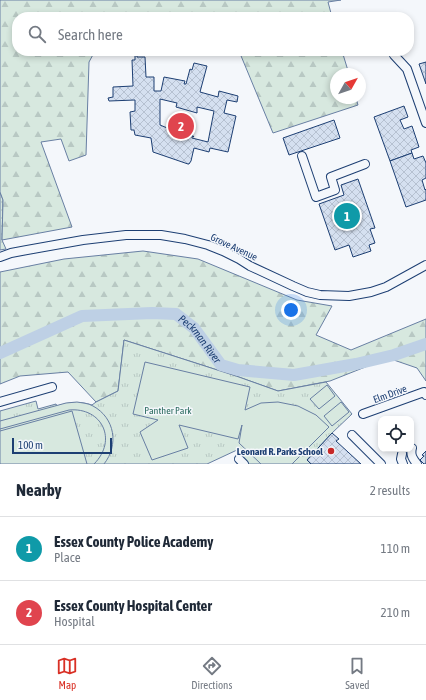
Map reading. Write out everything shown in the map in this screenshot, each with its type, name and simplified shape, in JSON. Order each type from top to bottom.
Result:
[{"type":"street","points":[[395,56],[407,68],[426,122]]},
{"type":"street","points":[[302,156],[316,197],[335,190],[331,177],[365,164]]},
{"type":"street","name":"Grove Avenue","points":[[0,257],[16,252],[83,240],[126,236],[161,236],[185,239],[208,245],[307,292],[332,296],[349,296],[371,292],[386,287],[426,265]]},
{"type":"street","points":[[0,402],[52,387]]},
{"type":"street","name":"Elm Drive","points":[[363,414],[425,393]]},
{"type":"street","points":[[352,436],[381,464]]},
{"type":"street","points":[[411,452],[411,455],[417,464]]},
{"type":"street","points":[[402,454],[401,458],[403,464]]},
{"type":"green space","points":[[0,0],[341,0],[328,2],[331,12],[12,12],[12,56],[92,56],[89,62],[86,155],[69,161],[61,139],[41,142],[72,227],[2,240],[3,200],[0,192]]},
{"type":"green space","points":[[241,56],[344,56],[347,68],[330,68],[330,104],[358,105],[273,133]]},
{"type":"green space","points":[[0,192],[3,200],[2,240],[6,249],[0,250]]},
{"type":"green space","points":[[143,251],[198,259],[297,300],[332,306],[316,335],[351,350],[426,319],[426,381],[417,368],[388,358],[330,381],[278,391],[124,340],[118,391],[96,402],[68,372],[20,376],[0,384],[0,272],[64,259]]},
{"type":"green space","name":"Panther Park","points":[[124,340],[278,391],[326,382],[352,414],[307,460],[311,464],[249,464],[237,450],[207,464],[0,464],[0,411],[36,401],[38,409],[56,404],[57,406],[74,402],[92,405],[118,391]]},
{"type":"green space","points":[[145,362],[250,387],[245,410],[261,403],[278,402],[298,406],[316,415],[329,427],[292,464],[261,464],[239,443],[242,425],[238,439],[179,425],[188,448],[152,460],[140,432],[158,420],[133,414]]},
{"type":"green space","points":[[327,385],[335,396],[319,409],[310,399]]},
{"type":"green space","points":[[77,402],[93,406],[106,417],[110,425],[113,440],[112,449],[104,464],[94,464],[101,455],[105,445],[103,427],[98,419],[81,410],[69,410],[0,429],[0,421],[66,403]]},
{"type":"green space","points":[[341,402],[349,412],[332,426],[324,416]]},
{"type":"green space","points":[[72,411],[87,464],[0,464],[0,431]]},
{"type":"building","points":[[135,56],[145,57],[146,77],[154,77],[154,91],[161,91],[164,77],[185,81],[184,84],[186,84],[190,69],[192,70],[194,63],[207,66],[200,92],[218,97],[219,91],[238,96],[237,102],[227,100],[224,113],[236,116],[228,152],[210,148],[209,152],[194,148],[191,161],[188,164],[153,152],[151,138],[135,135],[134,130],[131,130],[130,112],[135,111],[135,100],[109,101],[108,98],[113,97],[113,87],[133,86],[132,60],[135,60]],"holes":[[[160,99],[177,103],[176,107],[197,113],[197,107],[214,111],[208,142],[192,138],[192,136],[194,137],[188,130],[181,127],[172,127],[172,130],[160,125]]]},
{"type":"building","points":[[426,62],[426,84],[419,64]]},
{"type":"building","points":[[404,106],[408,117],[400,120],[404,129],[412,126],[419,147],[411,150],[412,153],[390,161],[374,117]]},
{"type":"building","points":[[334,120],[340,138],[289,155],[283,138]]},
{"type":"building","points":[[412,153],[414,159],[423,156],[426,163],[426,178],[422,180],[425,190],[426,189],[426,200],[406,207],[390,161]]},
{"type":"building","points":[[358,179],[375,228],[370,229],[375,243],[369,245],[371,251],[353,257],[349,245],[335,250],[319,204],[344,195],[341,185]]},
{"type":"building","name":"Leonard R. Parks School","points":[[332,433],[339,439],[336,441],[361,464],[311,464],[307,460]]},
{"type":"building","points":[[426,451],[426,464],[424,464],[420,460]]},
{"type":"waterway","name":"Peckman River","points":[[0,353],[82,316],[152,313],[176,314],[194,328],[221,365],[238,370],[294,375],[356,364],[394,355],[426,344]]},
{"type":"place","name":"Essex County Hospital Center","points":[[181,126]]},
{"type":"place","name":"Essex County Police Academy","points":[[347,216]]},
{"type":"place","name":"Leonard R. Parks School","points":[[331,451]]}]
